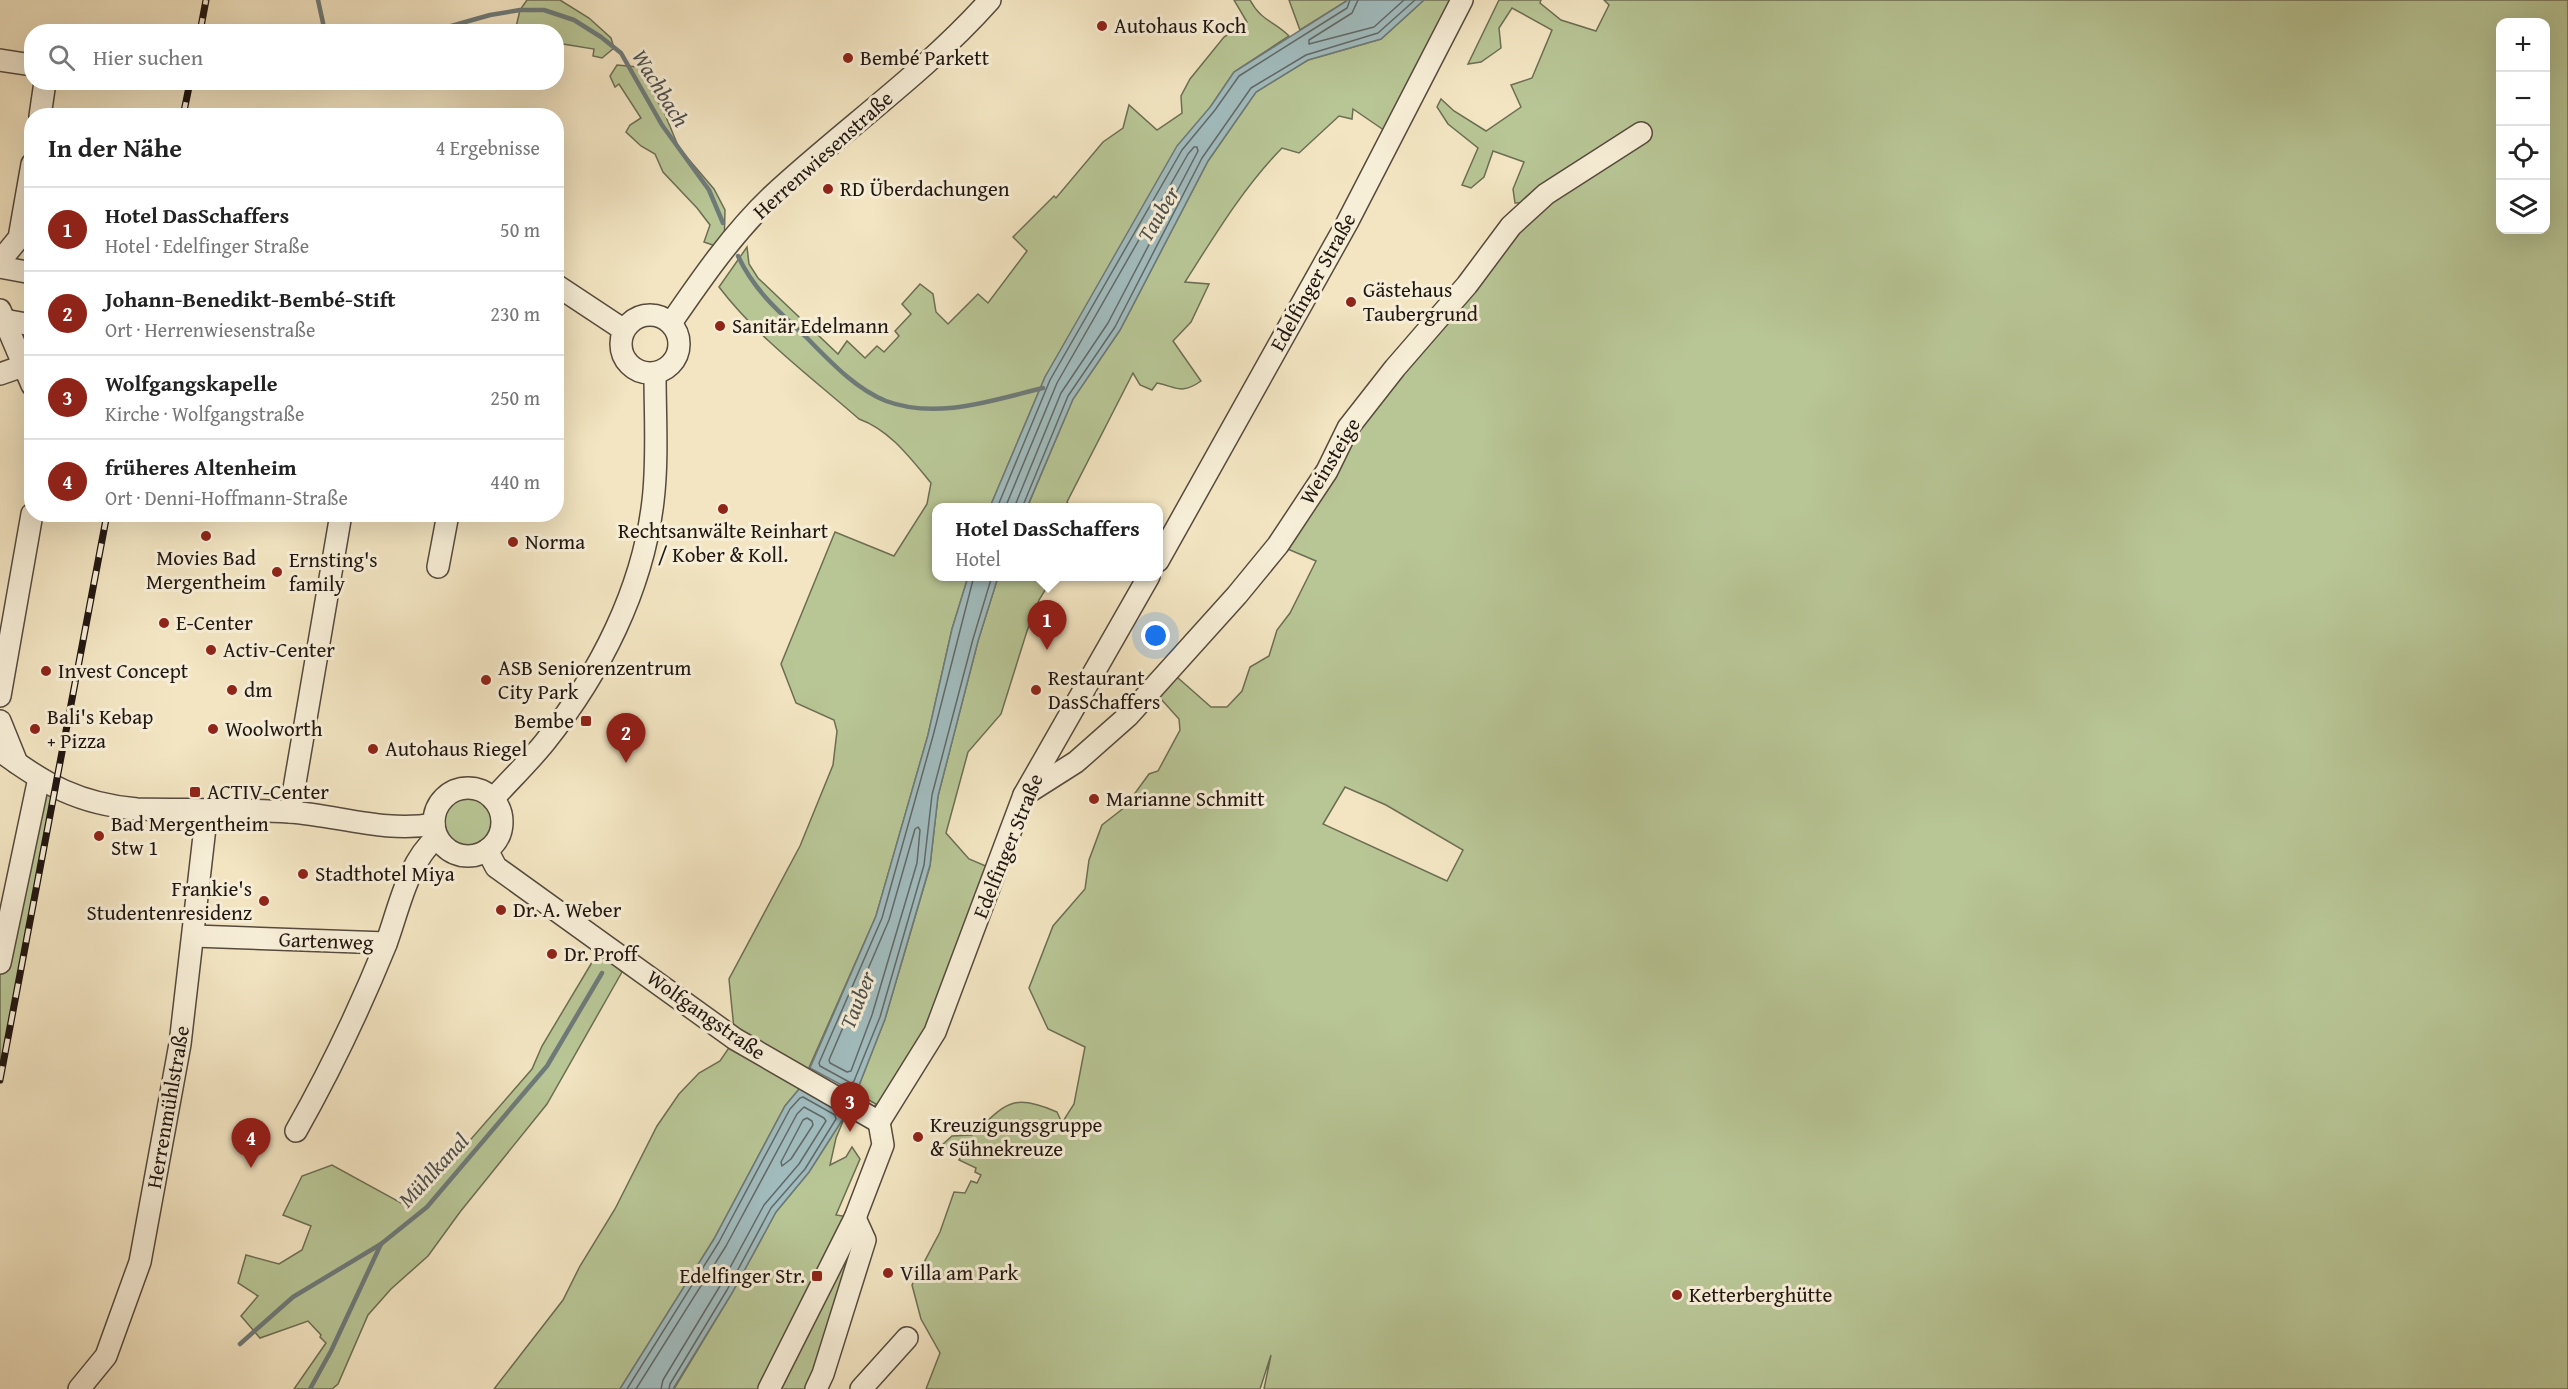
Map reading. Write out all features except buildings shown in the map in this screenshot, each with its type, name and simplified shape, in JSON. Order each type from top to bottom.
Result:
[{"type":"street","name":"Herrenwiesenstraße","points":[[671,323],[717,256],[773,196],[908,80],[990,0]]},
{"type":"street","name":"Edelfinger Straße","points":[[1163,552],[1347,223],[1462,0]]},
{"type":"street","points":[[0,60],[24,64]]},
{"type":"street","points":[[41,108],[44,90]]},
{"type":"street","name":"Weinsteige","points":[[1024,795],[1076,762],[1128,716],[1237,595],[1278,544],[1327,471],[1348,428],[1395,368],[1467,285],[1511,226],[1546,194],[1641,133]]},
{"type":"street","points":[[0,261],[19,238],[24,210]]},
{"type":"street","points":[[0,267],[24,272]]},
{"type":"street","points":[[564,290],[624,330]]},
{"type":"street","points":[[2,315],[24,322]]},
{"type":"street","points":[[2,315],[24,369]]},
{"type":"street","points":[[649,315],[671,323],[678,345],[676,355],[664,370],[655,374],[635,371],[627,363],[622,352],[624,330],[632,321],[649,315]]},
{"type":"street","points":[[0,374],[24,376]]},
{"type":"street","points":[[493,799],[545,743],[590,677],[626,607],[646,544],[654,499],[655,374]]},
{"type":"street","points":[[0,696],[31,522]]},
{"type":"street","points":[[290,812],[340,522]]},
{"type":"street","points":[[438,567],[446,522]]},
{"type":"street","name":"Edelfinger Straße","points":[[873,1119],[935,1032],[1024,795],[1146,581]]},
{"type":"street","points":[[0,721],[17,763]]},
{"type":"street","points":[[0,751],[39,778],[74,797],[104,804],[137,809],[290,812],[395,827],[416,827],[435,830],[447,849],[464,856],[474,856],[488,850],[499,837],[502,824],[500,811],[493,799],[483,792],[460,789],[441,802],[436,812],[435,830],[403,892],[386,943],[333,1065],[296,1131]]},
{"type":"street","points":[[0,963],[39,778]]},
{"type":"street","name":"Herrenmühlstraße","points":[[79,1389],[106,1356],[140,1262],[180,1044],[207,810]]},
{"type":"street","name":"Wolfgangstraße","points":[[488,850],[496,867],[735,1039],[873,1119]]},
{"type":"street","name":"Gartenweg","points":[[194,936],[386,943]]},
{"type":"street","points":[[769,1389],[855,1218],[883,1145],[873,1119]]},
{"type":"street","points":[[816,1389],[823,1374],[864,1240],[855,1218]]},
{"type":"street","points":[[861,1389],[907,1338]]},
{"type":"green space","points":[[527,0],[560,0],[589,18],[611,38],[614,48],[602,58],[593,56],[594,49],[564,44],[564,24],[517,24],[520,10]]},
{"type":"green space","points":[[1234,0],[1250,0],[1263,17],[1289,36],[1234,72],[1211,106],[1104,276],[1045,377],[992,503],[932,503],[932,581],[967,581],[952,629],[928,735],[876,916],[800,1088],[785,1106],[714,1239],[620,1389],[494,1389],[563,1300],[580,1266],[615,1209],[657,1126],[679,1094],[699,1073],[720,1061],[735,1039],[729,979],[800,846],[833,765],[837,731],[834,720],[796,703],[781,664],[835,532],[894,556],[927,504],[931,483],[899,446],[881,430],[859,419],[786,356],[734,306],[719,287],[747,247],[749,264],[758,278],[838,354],[847,341],[865,358],[877,346],[884,352],[899,336],[895,331],[911,314],[902,304],[920,284],[933,294],[936,312],[948,324],[978,294],[988,303],[1027,251],[1013,237],[1054,196],[1056,198],[1103,142],[1123,128],[1129,105],[1157,130],[1182,113],[1181,96],[1190,79],[1224,37],[1247,22]]},
{"type":"green space","points":[[1289,0],[1348,0],[1300,30]]},
{"type":"green space","points":[[1424,0],[1462,0],[1391,135],[1353,109],[1352,119],[1339,116],[1299,153],[1282,148],[1242,196],[1219,229],[1185,282],[1209,284],[1191,322],[1173,341],[1201,381],[1184,389],[1157,383],[1152,390],[1140,385],[1133,373],[1068,503],[1029,503],[1073,399],[1120,330],[1208,161],[1256,92],[1308,60],[1381,39]]},
{"type":"green space","points":[[1499,0],[1541,0],[1540,3],[1561,20],[1596,31],[1609,5],[1604,0],[2568,0],[2568,1389],[1264,1389],[1271,1355],[1260,1389],[926,1389],[940,1353],[921,1319],[912,1285],[940,1232],[954,1192],[965,1193],[971,1181],[977,1183],[981,1175],[975,1172],[976,1168],[959,1160],[962,1155],[942,1145],[952,1136],[972,1135],[1010,1104],[1019,1102],[1042,1106],[1057,1112],[1062,1123],[1074,1104],[1085,1047],[1048,1029],[1029,988],[1053,926],[1085,889],[1089,860],[1102,825],[1125,807],[1149,774],[1158,771],[1180,730],[1179,719],[1152,689],[1169,670],[1211,707],[1227,707],[1242,691],[1250,667],[1269,656],[1277,630],[1290,613],[1316,561],[1278,545],[1327,471],[1536,202],[1515,203],[1513,189],[1524,162],[1493,151],[1484,177],[1471,188],[1462,185],[1478,148],[1448,124],[1437,107],[1441,99],[1454,111],[1486,131],[1521,107],[1511,85],[1532,78],[1552,30],[1512,8],[1499,28],[1501,48],[1481,62],[1468,64]],"holes":[[[1345,787],[1386,805],[1463,850],[1447,881],[1323,824]]]},
{"type":"green space","points":[[617,65],[638,67],[664,112],[679,148],[714,189],[725,210],[724,249],[704,242],[710,225],[663,172],[655,154],[641,146],[626,132],[630,125],[641,118],[619,84],[615,87],[610,76]]},
{"type":"green space","points":[[997,581],[1051,581],[1039,600],[1027,631],[1001,714],[968,752],[946,833],[969,859],[995,870],[935,1032],[879,1122],[868,1116],[876,1104],[856,1093],[885,1019],[930,866],[938,796],[978,641]]},
{"type":"green space","points":[[39,778],[56,788],[0,1080],[0,963]]},
{"type":"green space","points":[[468,788],[481,791],[492,798],[499,809],[502,822],[499,835],[492,846],[481,853],[468,856],[455,853],[444,846],[437,835],[434,822],[437,809],[444,798],[455,791]]},
{"type":"green space","points":[[604,956],[622,972],[547,1104],[460,1212],[428,1256],[391,1289],[368,1315],[338,1384],[332,1389],[294,1389],[326,1343],[308,1321],[260,1338],[241,1316],[258,1296],[238,1283],[246,1255],[279,1264],[302,1250],[311,1226],[283,1215],[302,1176],[332,1165],[401,1203],[431,1185],[532,1069],[542,1046],[594,959]]},
{"type":"green space","points":[[846,1114],[836,1138],[830,1165],[846,1157],[852,1147],[860,1159],[836,1215],[855,1218],[865,1240],[816,1389],[674,1389],[732,1293],[776,1212],[809,1172]]},
{"type":"water","name":"Tauber","points":[[1348,0],[1424,0],[1381,39],[1308,60],[1256,92],[1208,161],[1120,330],[1073,399],[1029,503],[992,503],[1045,377],[1177,146],[1211,106],[1234,72]]},
{"type":"water","name":"Tauber","points":[[967,581],[997,581],[978,641],[938,796],[930,865],[885,1019],[856,1093],[810,1068],[876,916],[928,735],[952,629]]},
{"type":"water","points":[[800,1088],[846,1114],[809,1172],[776,1212],[732,1293],[673,1389],[620,1389],[714,1239],[785,1106]]},
{"type":"waterway","name":"Wachbach","points":[[318,0],[323,24]]},
{"type":"waterway","name":"Wachbach","points":[[458,24],[520,10],[544,10],[574,20],[601,37],[621,53],[662,125],[709,190],[723,223]]},
{"type":"waterway","name":"Wachbach","points":[[738,256],[759,290],[785,318],[853,381],[886,401],[925,409],[945,408],[985,402],[1043,388]]},
{"type":"waterway","name":"Mühlkanal","points":[[240,1344],[293,1297],[381,1244],[427,1207],[547,1066],[602,973]]},
{"type":"waterway","points":[[310,1389],[331,1351],[381,1244]]},
{"type":"railway","points":[[202,24],[206,0]]},
{"type":"railway","points":[[185,108],[188,90]]},
{"type":"railway","points":[[0,1080],[105,522]]},
{"type":"place","name":"Autohaus Koch","points":[[1102,26]]},
{"type":"place","name":"Bembé Parkett","points":[[848,58]]},
{"type":"place","name":"RD Überdachungen","points":[[828,189]]},
{"type":"place","name":"Gästehaus Taubergrund","points":[[1351,302]]},
{"type":"place","name":"Sanitär Edelmann","points":[[720,326]]},
{"type":"place","name":"Rechtsanwälte Reinhart / Kober & Koll.","points":[[723,509]]},
{"type":"place","name":"Movies Bad Mergentheim","points":[[206,536]]},
{"type":"place","name":"Norma","points":[[513,542]]},
{"type":"place","name":"Ernsting's family","points":[[277,572]]},
{"type":"place","name":"E-Center","points":[[164,623]]},
{"type":"place","name":"Activ-Center","points":[[211,650]]},
{"type":"place","name":"Hotel DasSchaffers","points":[[1047,650]]},
{"type":"place","name":"Invest Concept","points":[[46,671]]},
{"type":"place","name":"ASB Seniorenzentrum City Park","points":[[486,680]]},
{"type":"place","name":"dm","points":[[232,690]]},
{"type":"place","name":"Restaurant DasSchaffers","points":[[1036,690]]},
{"type":"place","name":"Bembe","points":[[586,721]]},
{"type":"place","name":"Bali's Kebap + Pizza","points":[[35,729]]},
{"type":"place","name":"Woolworth","points":[[213,729]]},
{"type":"place","name":"Autohaus Riegel","points":[[373,749]]},
{"type":"place","name":"Johann-Benedikt-Bembé-Stift","points":[[626,763]]},
{"type":"place","name":"ACTIV-Center","points":[[195,792]]},
{"type":"place","name":"Marianne Schmitt","points":[[1094,799]]},
{"type":"place","name":"Bad Mergentheim Stw 1","points":[[99,836]]},
{"type":"place","name":"Stadthotel Miya","points":[[303,874]]},
{"type":"place","name":"Frankie's Studentenresidenz","points":[[264,901]]},
{"type":"place","name":"Dr. A. Weber","points":[[501,910]]},
{"type":"place","name":"Dr. Proff","points":[[552,954]]},
{"type":"place","name":"Wolfgangskapelle","points":[[850,1132]]},
{"type":"place","name":"Kreuzigungsgruppe & Sühnekreuze","points":[[918,1137]]},
{"type":"place","name":"früheres Altenheim","points":[[251,1168]]},
{"type":"place","name":"Villa am Park","points":[[888,1273]]},
{"type":"place","name":"Edelfinger Str.","points":[[817,1276]]},
{"type":"place","name":"Ketterberghütte","points":[[1677,1295]]}]
